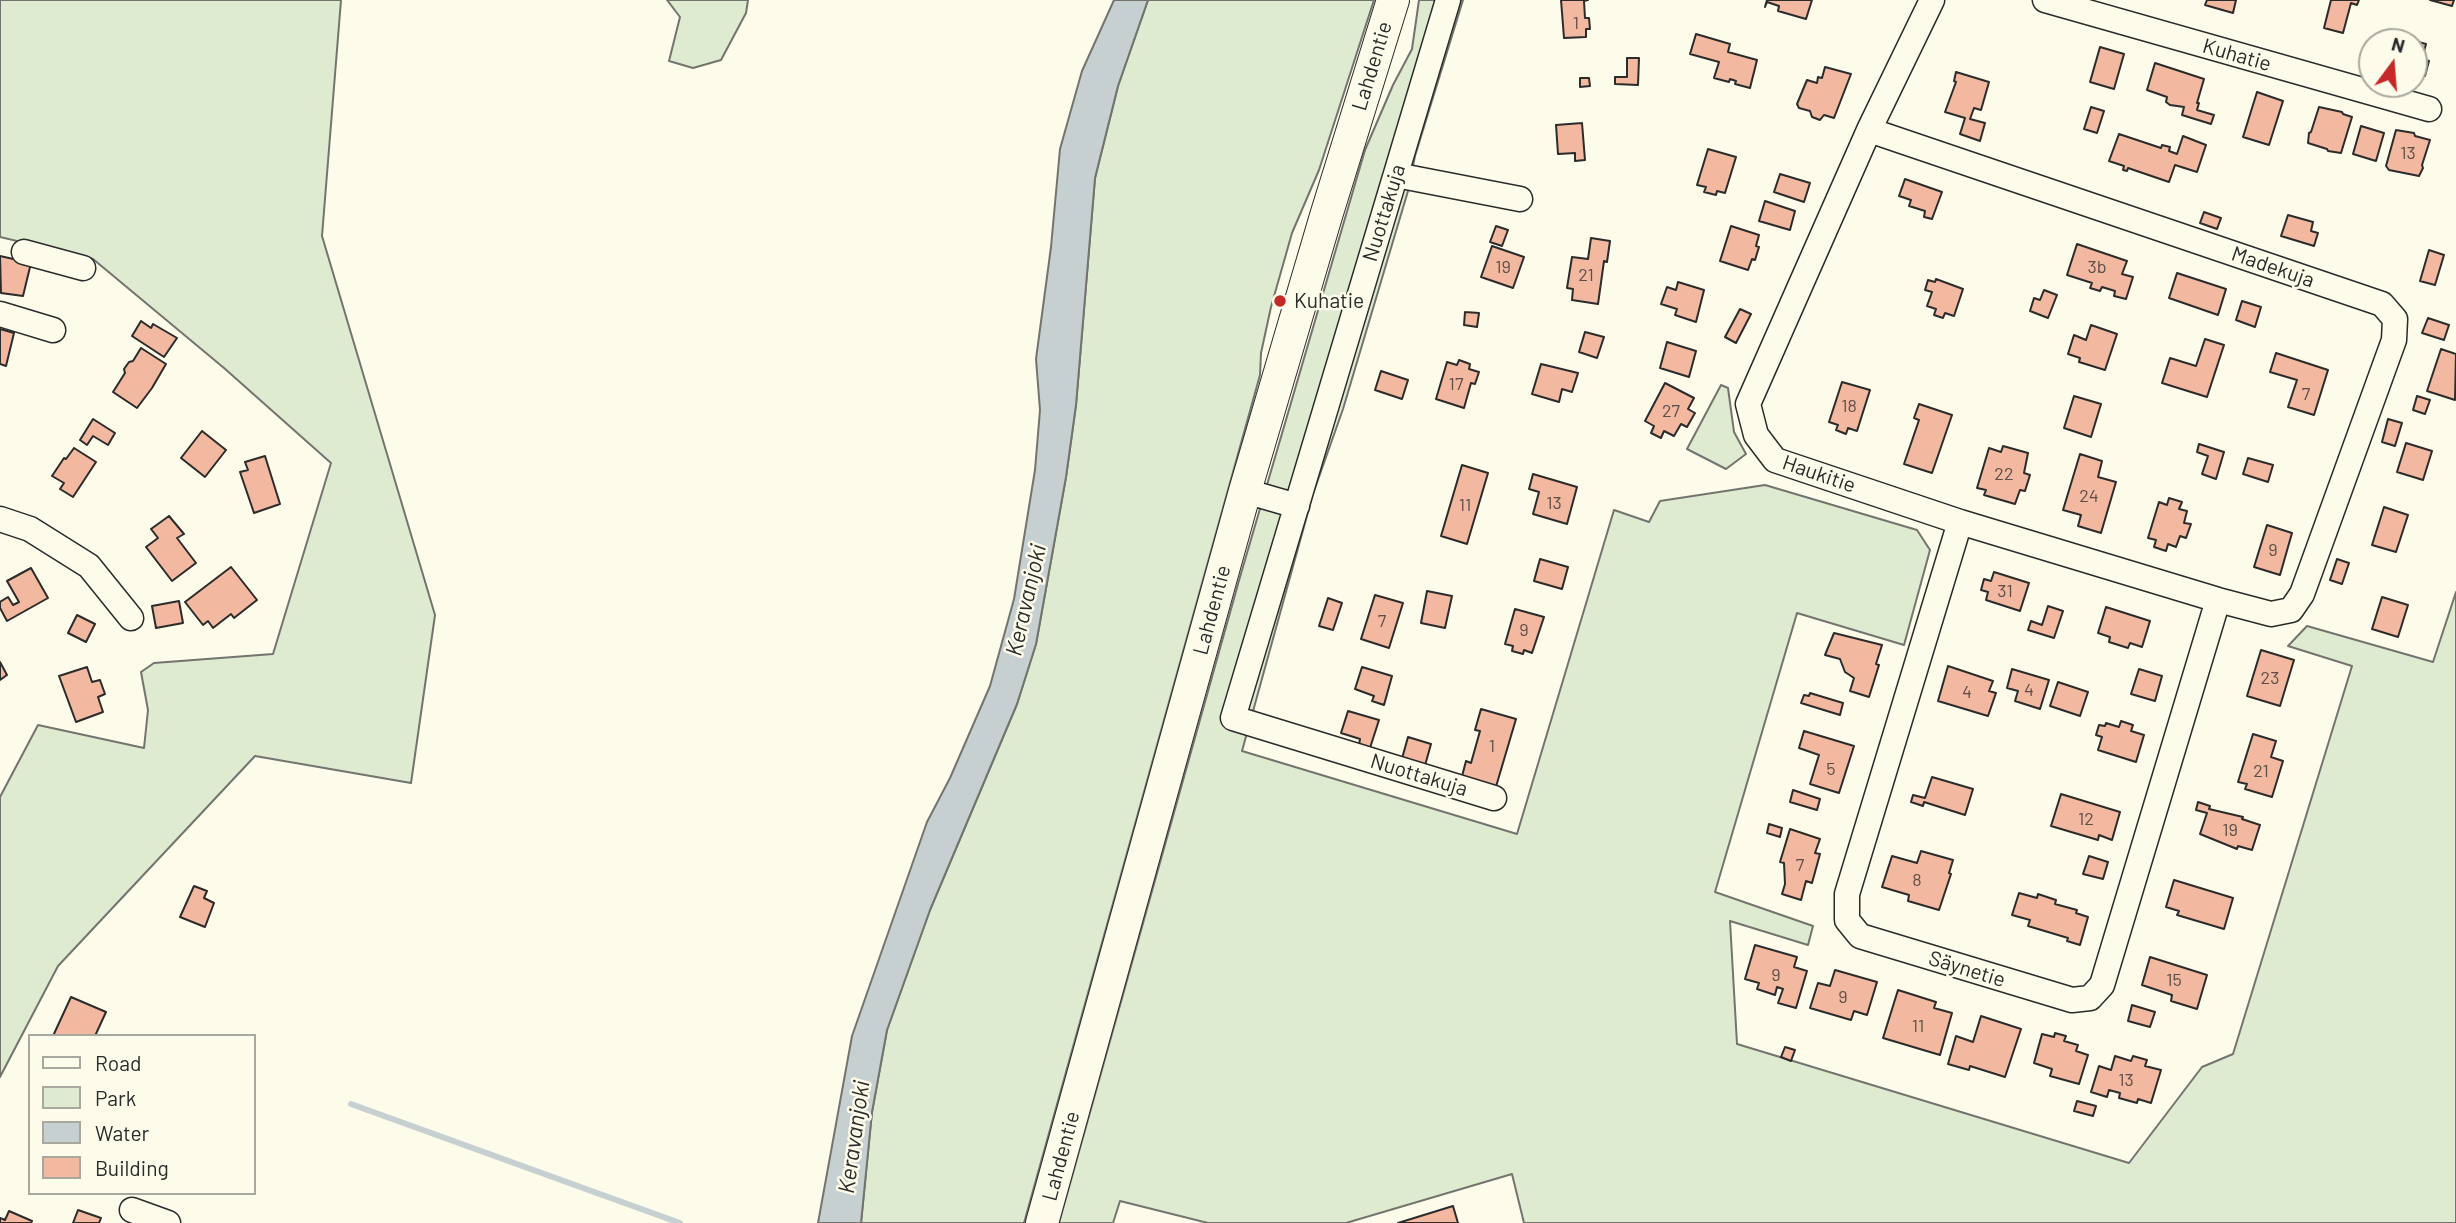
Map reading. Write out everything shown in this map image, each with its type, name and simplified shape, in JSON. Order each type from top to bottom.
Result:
[{"type":"main road","name":"Lahdentie","points":[[1042,1223],[1245,491],[1392,0]]},
{"type":"street","name":"Nuottakuja","points":[[1448,0],[1233,718],[1494,798]]},
{"type":"street","name":"Haukitie","points":[[1932,0],[1869,130],[1748,404],[1756,435],[1775,460],[1960,522],[2218,600],[2271,614],[2291,610],[2302,594]]},
{"type":"street","name":"Kuhatie","points":[[2045,0],[2429,109]]},
{"type":"street","name":"Madekuja","points":[[1869,130],[2382,304],[2395,318],[2393,340],[2302,594]]},
{"type":"street","points":[[1396,175],[1520,199]]},
{"type":"street","points":[[24,252],[83,268]]},
{"type":"street","points":[[0,314],[53,330]]},
{"type":"street","points":[[1245,491],[1297,506]]},
{"type":"street","points":[[0,519],[30,529],[89,566],[131,618]]},
{"type":"street","name":"Säynetie","points":[[1960,522],[1847,894],[1847,920],[1860,936],[2072,1000],[2090,998],[2102,985],[2218,600]]},
{"type":"street","points":[[132,1210],[168,1223]]},
{"type":"green space","points":[[0,0],[341,0],[322,236],[435,615],[411,783],[255,756],[58,966],[0,1077],[0,797],[38,725],[144,748],[148,710],[141,672],[154,663],[273,654],[331,463],[224,368],[93,259],[0,237]]},
{"type":"green space","points":[[667,0],[748,0],[746,13],[721,60],[693,68],[669,61],[680,17]]},
{"type":"green space","points":[[1148,0],[1374,0],[1319,170],[1292,233],[1271,307],[1261,353],[1260,375],[1024,1223],[861,1223],[872,1112],[887,1030],[930,910],[1017,704],[1036,644],[1076,405],[1095,178],[1118,86]]},
{"type":"green space","points":[[1419,0],[1463,0],[1415,156],[1408,191],[1343,409],[1313,494],[1242,751],[1517,834],[1614,510],[1649,522],[1660,501],[1765,485],[1917,530],[1930,550],[1904,645],[1797,613],[1715,892],[1813,926],[1808,945],[1730,921],[1737,1044],[2129,1163],[2202,1067],[2233,1054],[2352,666],[2288,646],[2307,626],[2433,662],[2456,592],[2456,1223],[1524,1223],[1512,1174],[1346,1223],[1208,1223],[1120,1201],[1113,1223],[1059,1223],[1240,577],[1365,150],[1412,49]]},
{"type":"green space","points":[[1721,385],[1728,388],[1734,432],[1746,454],[1726,469],[1687,449]]},
{"type":"water","name":"Keravanjoki","points":[[1114,0],[1148,0],[1118,86],[1095,178],[1076,405],[1036,644],[1017,704],[930,910],[887,1030],[872,1112],[861,1223],[818,1223],[852,1036],[927,822],[950,778],[990,686],[1014,599],[1035,470],[1040,410],[1036,359],[1051,247],[1060,149],[1082,71]]},
{"type":"building","points":[[1561,0],[1588,0],[1584,1],[1585,18],[1589,18],[1590,29],[1586,29],[1586,37],[1564,38]]},
{"type":"building","points":[[1767,0],[1812,0],[1806,19],[1778,11],[1779,6],[1767,2],[1765,7]]},
{"type":"building","points":[[2207,0],[2236,0],[2233,13],[2205,5]]},
{"type":"building","points":[[2331,0],[2359,0],[2357,5],[2351,3],[2343,33],[2324,28]]},
{"type":"building","points":[[2430,0],[2454,0],[2452,6]]},
{"type":"building","points":[[1696,34],[1730,44],[1728,52],[1757,60],[1750,88],[1735,84],[1736,81],[1730,79],[1729,82],[1714,78],[1719,62],[1690,54]]},
{"type":"building","points":[[2100,47],[2124,54],[2114,89],[2090,82]]},
{"type":"building","points":[[1627,58],[1639,58],[1638,85],[1615,84],[1615,77],[1627,77]]},
{"type":"building","points":[[2155,63],[2204,79],[2197,110],[2214,115],[2211,124],[2182,115],[2184,107],[2170,105],[2166,102],[2167,97],[2147,90]]},
{"type":"building","points":[[1825,67],[1851,74],[1834,118],[1824,115],[1820,120],[1812,117],[1810,111],[1799,108],[1797,104],[1807,80],[1817,83],[1818,77],[1822,78]]},
{"type":"building","points":[[1956,72],[1989,82],[1981,110],[1974,108],[1970,119],[1985,123],[1980,141],[1960,134],[1965,118],[1945,112],[1956,82]]},
{"type":"building","points":[[1580,78],[1589,78],[1590,86],[1580,87]]},
{"type":"building","points":[[2257,92],[2283,101],[2269,145],[2243,137]]},
{"type":"building","points":[[2091,107],[2104,111],[2097,133],[2084,129]]},
{"type":"building","points":[[2319,107],[2352,117],[2341,153],[2308,143]]},
{"type":"building","points":[[1582,123],[1585,160],[1575,161],[1575,153],[1558,154],[1556,125]]},
{"type":"building","points":[[2361,126],[2384,133],[2376,161],[2353,154]]},
{"type":"building","points":[[2396,130],[2414,133],[2415,136],[2430,140],[2419,176],[2389,170],[2386,166]]},
{"type":"building","points":[[2119,134],[2161,148],[2162,145],[2170,147],[2169,151],[2177,154],[2183,136],[2206,145],[2197,172],[2175,165],[2169,182],[2128,168],[2127,171],[2123,170],[2124,166],[2109,161]]},
{"type":"building","points":[[1708,149],[1736,157],[1725,193],[1717,191],[1716,195],[1704,192],[1706,187],[1697,185]]},
{"type":"building","points":[[1780,174],[1810,183],[1804,202],[1774,192]]},
{"type":"building","points":[[1905,179],[1942,192],[1932,219],[1924,217],[1925,211],[1909,206],[1911,200],[1899,196]]},
{"type":"building","points":[[1765,201],[1795,211],[1790,230],[1759,221]]},
{"type":"building","points":[[2204,212],[2221,218],[2217,229],[2200,223]]},
{"type":"building","points":[[2288,215],[2313,222],[2311,231],[2318,233],[2314,246],[2281,236]]},
{"type":"building","points":[[1496,226],[1508,230],[1502,246],[1490,242]]},
{"type":"building","points":[[1731,226],[1759,235],[1755,260],[1752,259],[1748,270],[1720,261]]},
{"type":"building","points":[[1591,238],[1610,241],[1607,262],[1604,261],[1598,304],[1572,300],[1573,289],[1567,288],[1572,257],[1588,259]]},
{"type":"building","points":[[2077,244],[2127,261],[2122,274],[2133,277],[2126,299],[2114,296],[2115,291],[2102,287],[2100,291],[2090,288],[2092,283],[2067,275]]},
{"type":"building","points":[[1492,246],[1524,257],[1513,288],[1481,277]]},
{"type":"building","points":[[2429,250],[2444,255],[2435,285],[2420,281]]},
{"type":"building","points":[[0,256],[31,263],[23,296],[1,293]]},
{"type":"building","points":[[2177,273],[2226,289],[2218,315],[2169,298]]},
{"type":"building","points":[[1936,279],[1963,289],[1954,316],[1945,313],[1943,318],[1934,315],[1936,309],[1927,306],[1932,292],[1925,290],[1928,280],[1935,282]]},
{"type":"building","points":[[1678,282],[1704,290],[1696,322],[1675,315],[1677,309],[1661,304],[1667,287],[1676,290]]},
{"type":"building","points":[[2044,290],[2057,295],[2048,318],[2030,311],[2034,298],[2040,300]]},
{"type":"building","points":[[2242,301],[2261,307],[2255,327],[2236,320]]},
{"type":"building","points":[[1740,309],[1751,314],[1736,343],[1725,337]]},
{"type":"building","points":[[1465,312],[1479,313],[1477,327],[1464,325]]},
{"type":"building","points":[[2428,318],[2449,325],[2444,340],[2422,333]]},
{"type":"building","points":[[141,321],[151,328],[153,324],[177,338],[164,357],[132,336]]},
{"type":"building","points":[[2091,325],[2117,334],[2105,370],[2079,362],[2080,358],[2068,354],[2074,335],[2086,340]]},
{"type":"building","points":[[0,329],[14,333],[6,366],[0,364]]},
{"type":"building","points":[[1585,332],[1604,337],[1597,358],[1579,352]]},
{"type":"building","points":[[2205,339],[2224,345],[2207,397],[2162,383],[2170,358],[2196,366]]},
{"type":"building","points":[[1667,342],[1696,351],[1689,377],[1660,368]]},
{"type":"building","points":[[141,348],[166,364],[137,408],[113,392],[125,373],[124,369]]},
{"type":"building","points":[[2441,349],[2456,354],[2455,400],[2427,391]]},
{"type":"building","points":[[2276,353],[2328,370],[2314,415],[2288,407],[2297,380],[2270,372]]},
{"type":"building","points":[[1459,360],[1470,364],[1469,369],[1479,372],[1475,384],[1471,383],[1464,408],[1436,399],[1447,362],[1457,365]]},
{"type":"building","points":[[1541,364],[1578,373],[1572,392],[1562,389],[1559,402],[1532,394]]},
{"type":"building","points":[[1381,371],[1408,380],[1402,399],[1375,390]]},
{"type":"building","points":[[1842,382],[1870,390],[1857,431],[1848,428],[1846,434],[1836,430],[1838,425],[1829,422]]},
{"type":"building","points":[[1665,383],[1694,398],[1688,409],[1695,413],[1687,427],[1681,424],[1674,436],[1664,431],[1661,438],[1651,433],[1654,426],[1645,421]]},
{"type":"building","points":[[2074,396],[2101,404],[2091,437],[2064,428]]},
{"type":"building","points":[[2417,396],[2430,400],[2425,414],[2413,410]]},
{"type":"building","points":[[1919,404],[1952,415],[1932,473],[1904,464],[1919,420],[1914,418]]},
{"type":"building","points":[[93,419],[115,433],[108,445],[93,436],[87,445],[80,440]]},
{"type":"building","points":[[2388,419],[2402,423],[2395,446],[2382,442]]},
{"type":"building","points":[[202,431],[226,450],[205,477],[181,458]]},
{"type":"building","points":[[2406,443],[2432,451],[2423,480],[2397,472]]},
{"type":"building","points":[[2199,444],[2224,452],[2216,479],[2202,474],[2208,456],[2197,452]]},
{"type":"building","points":[[2003,446],[2028,453],[2024,473],[2030,475],[2025,491],[2020,490],[2015,504],[1984,495],[1986,490],[1977,488],[1989,448],[2001,452]]},
{"type":"building","points":[[74,448],[96,462],[73,497],[60,489],[64,483],[52,476]]},
{"type":"building","points":[[2080,454],[2102,461],[2098,477],[2116,482],[2101,533],[2078,526],[2081,515],[2063,510]]},
{"type":"building","points":[[265,456],[280,504],[254,513],[240,472],[248,470],[245,462]]},
{"type":"building","points":[[2248,458],[2273,465],[2268,482],[2243,474]]},
{"type":"building","points":[[1462,465],[1488,473],[1467,544],[1441,536]]},
{"type":"building","points":[[1533,474],[1577,487],[1567,524],[1533,514],[1539,492],[1529,489]]},
{"type":"building","points":[[2169,498],[2182,502],[2179,509],[2187,511],[2184,523],[2191,524],[2186,538],[2180,536],[2176,547],[2168,544],[2166,551],[2154,547],[2156,540],[2148,538],[2159,502],[2167,505]]},
{"type":"building","points":[[2384,507],[2408,515],[2396,552],[2372,545]]},
{"type":"building","points":[[169,516],[184,534],[177,538],[196,563],[172,581],[146,547],[158,538],[151,529]]},
{"type":"building","points":[[2267,525],[2292,533],[2280,575],[2254,567]]},
{"type":"building","points":[[1540,559],[1568,567],[1562,589],[1534,581]]},
{"type":"building","points":[[2337,559],[2349,563],[2342,584],[2330,580]]},
{"type":"building","points":[[231,567],[257,600],[234,618],[231,614],[213,628],[208,621],[203,625],[185,602]]},
{"type":"building","points":[[31,568],[48,598],[7,621],[0,602],[8,597],[13,605],[19,602],[7,581]]},
{"type":"building","points":[[1994,572],[2029,583],[2020,611],[1986,600],[1988,592],[1981,590],[1984,579],[1991,581]]},
{"type":"building","points":[[1427,591],[1452,596],[1445,628],[1421,623]]},
{"type":"building","points":[[1375,595],[1403,603],[1389,648],[1361,639]]},
{"type":"building","points":[[2382,597],[2408,605],[2398,637],[2372,629]]},
{"type":"building","points":[[1328,598],[1342,603],[1333,630],[1319,626]]},
{"type":"building","points":[[179,601],[183,623],[156,628],[152,606]]},
{"type":"building","points":[[2048,606],[2063,611],[2054,638],[2028,630],[2031,621],[2042,625]]},
{"type":"building","points":[[2106,607],[2150,621],[2142,647],[2130,643],[2128,648],[2109,642],[2110,637],[2098,633]]},
{"type":"building","points":[[1515,609],[1544,617],[1532,653],[1524,650],[1523,654],[1512,651],[1513,646],[1505,644]]},
{"type":"building","points":[[77,615],[95,624],[86,642],[68,633]]},
{"type":"building","points":[[1834,633],[1882,645],[1869,697],[1850,691],[1854,678],[1845,672],[1840,659],[1825,655]]},
{"type":"building","points":[[2261,650],[2294,660],[2280,706],[2247,696]]},
{"type":"building","points":[[0,662],[7,675],[0,680]]},
{"type":"building","points":[[1948,666],[1993,681],[1989,691],[1996,693],[1988,716],[1938,701]]},
{"type":"building","points":[[87,667],[92,682],[100,680],[105,694],[98,697],[103,712],[76,722],[59,676]]},
{"type":"building","points":[[1362,667],[1392,676],[1384,705],[1372,701],[1374,696],[1355,689]]},
{"type":"building","points":[[2012,669],[2049,680],[2040,709],[2015,701],[2018,691],[2007,688]]},
{"type":"building","points":[[2139,669],[2162,676],[2155,701],[2131,694]]},
{"type":"building","points":[[2058,682],[2088,692],[2080,716],[2050,706]]},
{"type":"building","points":[[1810,693],[1843,703],[1840,715],[1801,703],[1804,695],[1809,696]]},
{"type":"building","points":[[1481,709],[1516,719],[1495,790],[1461,780],[1466,761],[1471,763],[1480,731],[1475,730]]},
{"type":"building","points":[[1348,711],[1379,720],[1370,748],[1359,745],[1360,739],[1341,733]]},
{"type":"building","points":[[2121,721],[2133,725],[2131,731],[2144,735],[2136,762],[2098,750],[2102,737],[2096,735],[2099,725],[2105,726],[2106,723],[2119,727]]},
{"type":"building","points":[[1804,731],[1854,746],[1839,793],[1810,784],[1819,755],[1799,748]]},
{"type":"building","points":[[2253,734],[2276,741],[2271,757],[2283,761],[2272,797],[2245,789],[2247,784],[2238,782]]},
{"type":"building","points":[[1408,737],[1431,744],[1424,769],[1401,762]]},
{"type":"building","points":[[1932,777],[1973,789],[1965,815],[1924,802],[1923,806],[1911,802],[1913,795],[1925,798]]},
{"type":"building","points":[[1793,790],[1820,799],[1817,810],[1790,802]]},
{"type":"building","points":[[2061,794],[2120,812],[2112,840],[2099,835],[2098,840],[2051,826]]},
{"type":"building","points":[[2198,802],[2210,806],[2209,809],[2243,817],[2242,819],[2260,825],[2252,850],[2238,846],[2237,849],[2200,834],[2207,813],[2196,810]]},
{"type":"building","points":[[1769,824],[1782,828],[1780,837],[1767,833]]},
{"type":"building","points":[[1790,829],[1820,839],[1815,853],[1820,854],[1812,883],[1806,881],[1801,900],[1782,894],[1785,884],[1784,863],[1780,862]]},
{"type":"building","points":[[1921,851],[1953,860],[1939,910],[1908,901],[1909,895],[1882,887],[1892,856],[1917,863]]},
{"type":"building","points":[[2089,856],[2108,862],[2103,879],[2083,874]]},
{"type":"building","points":[[2174,880],[2233,898],[2224,929],[2177,915],[2179,911],[2166,907]]},
{"type":"building","points":[[194,886],[207,891],[204,898],[214,903],[205,927],[180,917]]},
{"type":"building","points":[[2019,893],[2037,898],[2038,894],[2056,900],[2055,904],[2077,910],[2076,913],[2088,917],[2080,945],[2067,941],[2068,938],[2028,926],[2030,920],[2012,915]]},
{"type":"building","points":[[1755,945],[1797,957],[1794,967],[1807,971],[1796,1008],[1778,1003],[1783,989],[1777,987],[1775,995],[1757,989],[1759,983],[1745,979]]},
{"type":"building","points":[[2150,957],[2207,975],[2197,1009],[2171,1001],[2172,995],[2142,985]]},
{"type":"building","points":[[1835,970],[1877,982],[1867,1015],[1854,1011],[1851,1020],[1810,1008],[1818,983],[1830,986]]},
{"type":"building","points":[[1898,990],[1936,1002],[1934,1008],[1952,1013],[1940,1055],[1883,1038]]},
{"type":"building","points":[[71,997],[106,1012],[96,1034],[54,1034]]},
{"type":"building","points":[[2132,1005],[2155,1012],[2150,1027],[2128,1021]]},
{"type":"building","points":[[1981,1016],[2021,1029],[2005,1077],[1970,1066],[1969,1070],[1948,1064],[1956,1036],[1973,1042]]},
{"type":"building","points":[[2055,1033],[2066,1036],[2064,1041],[2078,1045],[2076,1051],[2088,1055],[2079,1084],[2050,1076],[2052,1069],[2034,1063],[2042,1034],[2054,1037]]},
{"type":"building","points":[[1785,1047],[1795,1050],[1791,1061],[1781,1057]]},
{"type":"building","points":[[2115,1056],[2131,1061],[2133,1056],[2147,1060],[2145,1066],[2161,1070],[2151,1103],[2138,1099],[2137,1103],[2119,1098],[2120,1093],[2109,1090],[2107,1097],[2091,1092],[2099,1066],[2111,1070]]},
{"type":"building","points":[[2077,1101],[2096,1106],[2093,1116],[2074,1111]]},
{"type":"building","points":[[1453,1206],[1458,1223],[1398,1223]]},
{"type":"building","points":[[78,1210],[101,1218],[99,1223],[73,1223]]},
{"type":"building","points":[[9,1211],[32,1221],[0,1223],[0,1218],[5,1220]]},
{"type":"waterway","points":[[351,1104],[680,1223]]},
{"type":"place","name":"Kuhatie","points":[[1280,301]]}]
